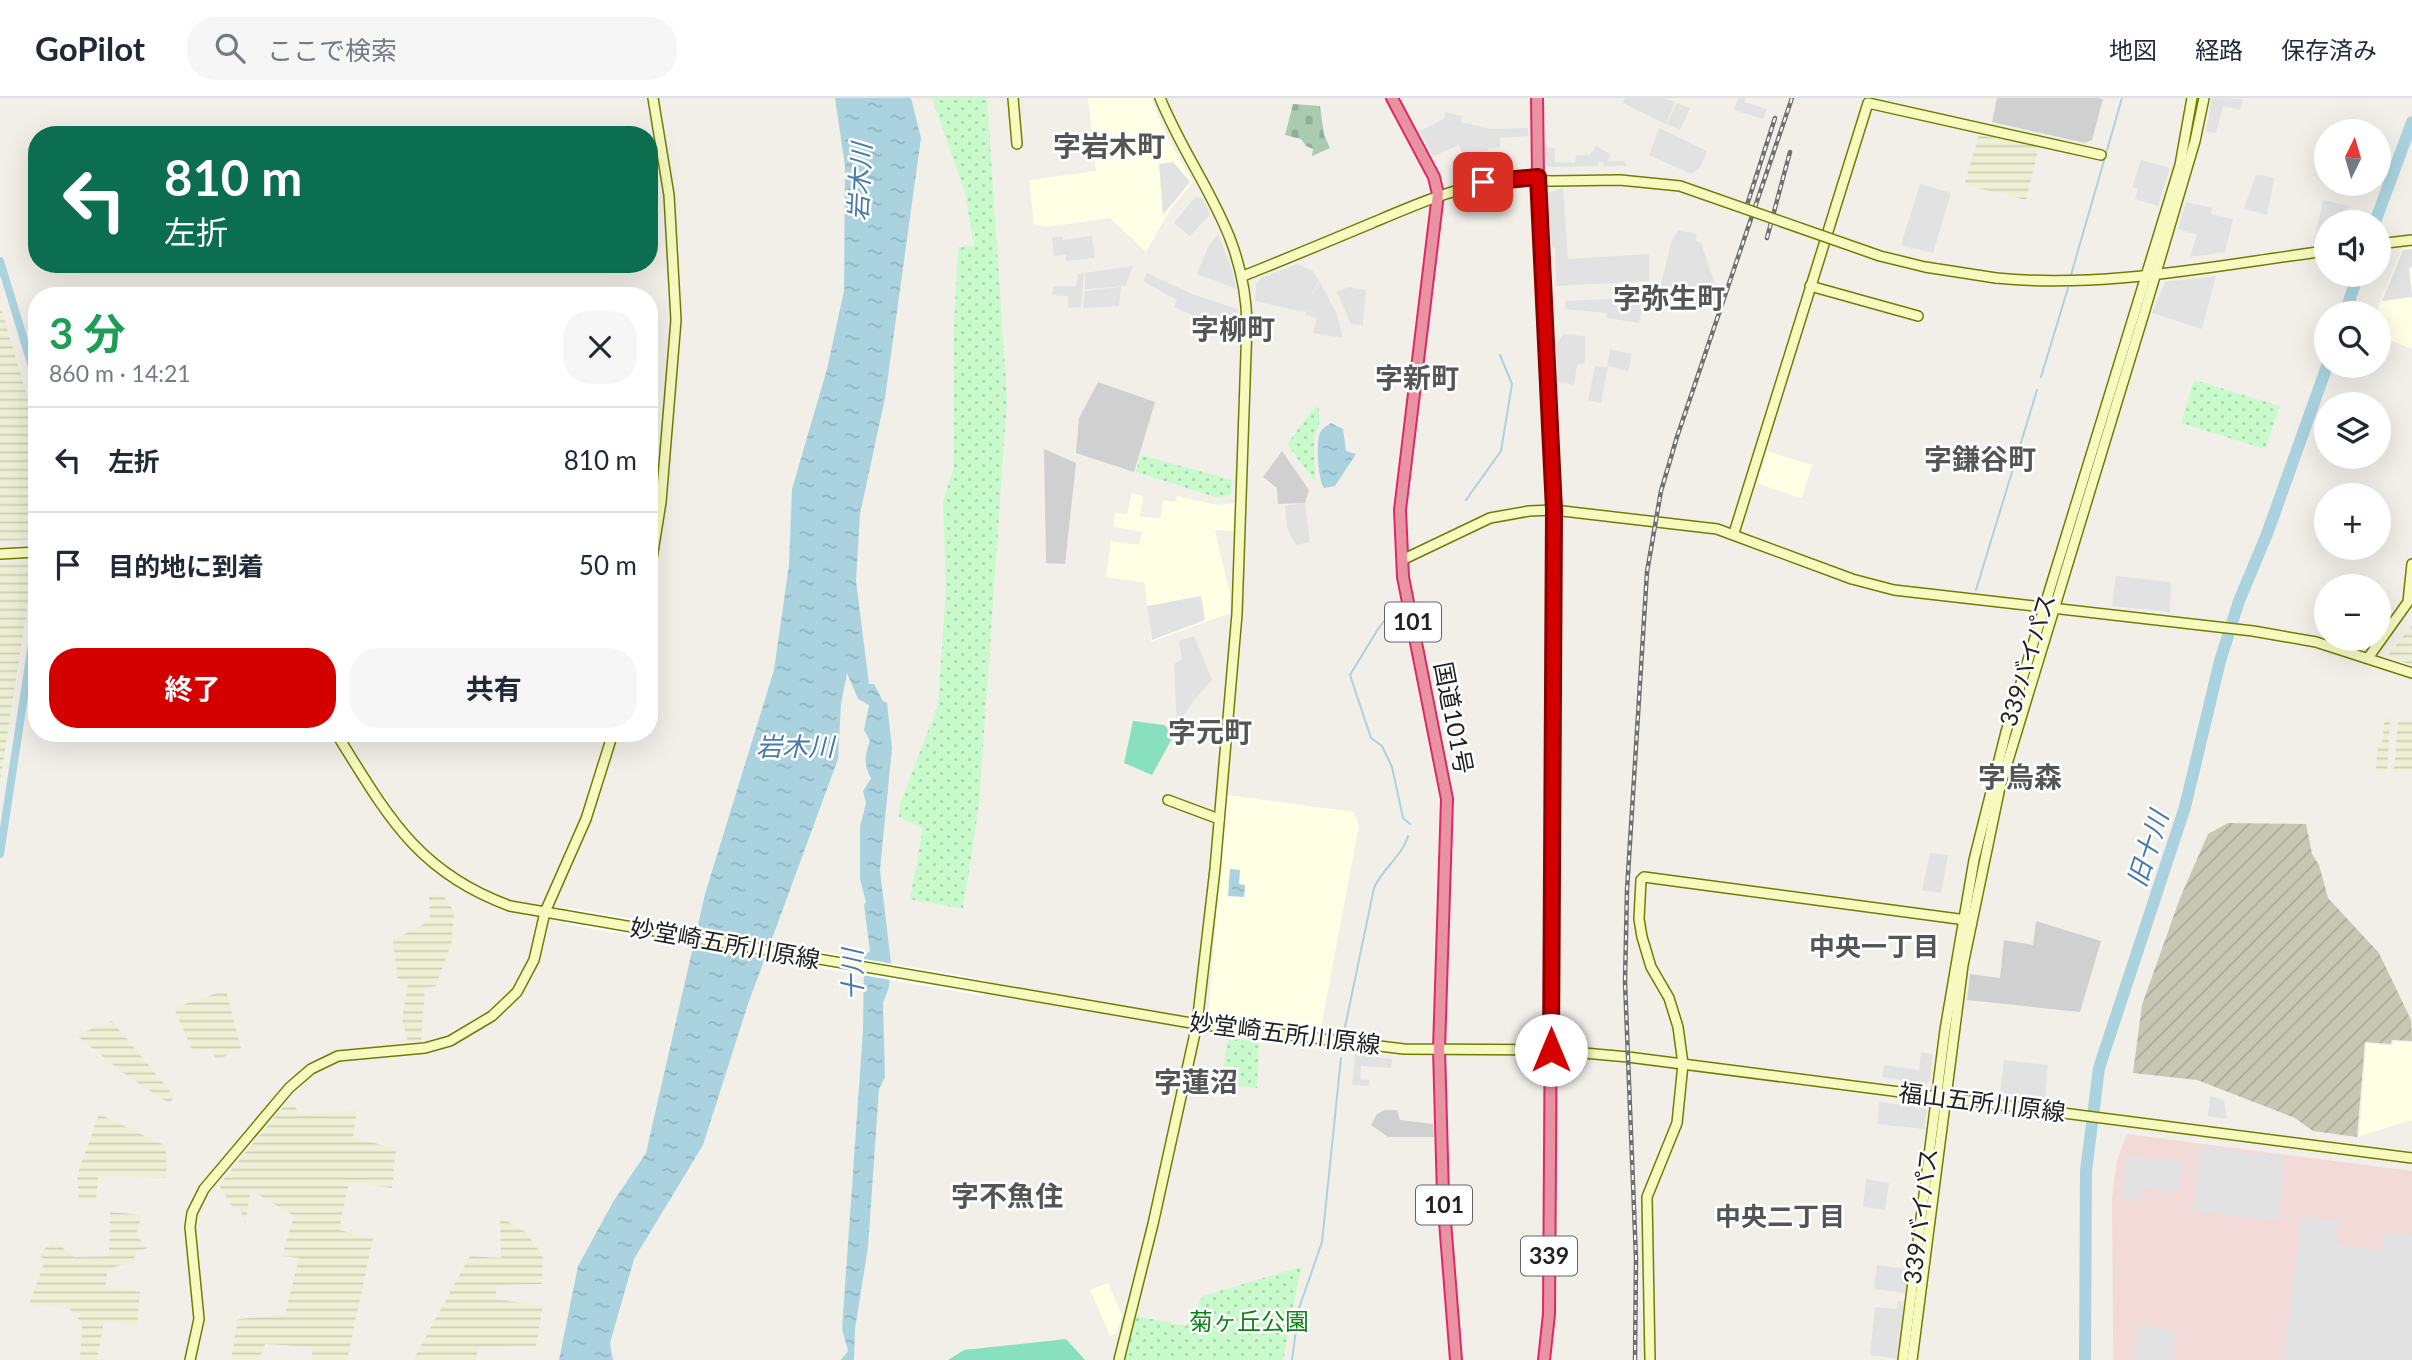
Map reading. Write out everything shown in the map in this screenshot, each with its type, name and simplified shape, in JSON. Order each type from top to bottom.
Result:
[{"type":"highway","name":"国道101号","points":[[1392,98],[1434,177],[1438,194],[1400,510],[1402,560],[1447,799],[1439,1049],[1443,1196],[1457,1360]]},
{"type":"highway","name":"339","points":[[1537,98],[1538,177],[1554,510],[1549,1314],[1544,1360]]},
{"type":"street","points":[[653,98],[658,126]]},
{"type":"street","points":[[1013,98],[1017,144]]},
{"type":"street","points":[[1119,1360],[1153,1224],[1197,1024],[1237,614],[1247,324],[1243,276],[1217,207],[1205,182],[1183,150],[1160,98]]},
{"type":"street","name":"339バイパス","points":[[1903,1360],[1967,921],[1992,782],[2048,608],[2179,165],[2192,98]]},
{"type":"street","points":[[2048,608],[2156,272],[2195,141],[2204,98]]},
{"type":"street","points":[[1734,533],[1868,103],[2101,155]]},
{"type":"street","points":[[658,128],[669,195],[676,320],[658,521]]},
{"type":"street","points":[[1243,276],[1438,194],[1483,182],[1538,177],[1551,181],[1620,180],[1680,186],[1881,256],[1925,267],[1997,278],[2075,281],[2314,252]]},
{"type":"street","points":[[2391,242],[2412,240]]},
{"type":"street","points":[[1810,286],[1918,316]]},
{"type":"street","points":[[1402,560],[1490,519],[1530,511],[1554,510],[1679,523],[1734,533],[1852,579],[1894,590],[2251,631],[2316,642],[2412,673]]},
{"type":"street","points":[[0,554],[28,552]]},
{"type":"street","points":[[2368,658],[2408,602],[2412,564]]},
{"type":"street","name":"妙堂崎五所川原線","points":[[342,742],[399,830],[424,857],[467,888],[510,906],[1197,1024],[1404,1049],[1551,1050]]},
{"type":"street","points":[[190,1360],[199,1318],[190,1227],[192,1213],[204,1189],[289,1088],[311,1069],[338,1056],[425,1048],[450,1041],[492,1016],[507,1003],[527,977],[586,819],[610,742]]},
{"type":"street","points":[[1168,800],[1219,820]]},
{"type":"street","points":[[1650,1360],[1647,1197],[1677,1124],[1683,1064],[1678,1027],[1669,998],[1651,967],[1642,937],[1639,919],[1641,880],[1644,877],[1967,921]]},
{"type":"street","name":"福山五所川原線","points":[[1551,1050],[1683,1064],[2412,1158]]},
{"type":"street","points":[[1912,1360],[1942,1098]]},
{"type":"shaded area","points":[[1088,98],[1151,98],[1167,137],[1193,182],[1171,208],[1146,252],[1110,218],[1047,227],[1034,224],[1029,180],[1096,171]]},
{"type":"shaded area","points":[[1625,98],[1663,98],[1675,102],[1666,124],[1623,103]]},
{"type":"shaded area","points":[[1738,98],[1745,98],[1744,102],[1767,109],[1763,119],[1734,110]]},
{"type":"shaded area","points":[[1997,98],[2103,99],[2092,140],[2085,143],[1992,122]]},
{"type":"shaded area","points":[[2212,98],[2243,99],[2240,110],[2223,106],[2216,133],[2206,131]]},
{"type":"shaded area","points":[[1677,103],[1690,108],[1680,130],[1667,124]]},
{"type":"shaded area","points":[[1445,112],[1462,116],[1461,122],[1491,129],[1528,128],[1528,136],[1500,138],[1500,147],[1488,148],[1488,151],[1463,155],[1459,145],[1433,156],[1420,131],[1444,119]]},
{"type":"shaded area","points":[[1659,128],[1707,151],[1700,168],[1691,174],[1649,155]]},
{"type":"shaded area","points":[[1979,135],[2039,147],[2026,200],[1964,185]]},
{"type":"shaded area","points":[[1596,146],[1610,154],[1608,161],[1624,161],[1627,166],[1604,166],[1603,162],[1598,162],[1598,166],[1549,167],[1545,164],[1545,147],[1555,148],[1555,162],[1575,163],[1576,155],[1590,155]]},
{"type":"shaded area","points":[[2141,160],[2170,168],[2158,206],[2135,199],[2138,189],[2132,187]]},
{"type":"shaded area","points":[[1173,162],[1190,182],[1163,215],[1159,164]]},
{"type":"shaded area","points":[[2256,174],[2274,178],[2267,215],[2244,209]]},
{"type":"shaded area","points":[[1920,184],[1951,193],[1933,253],[1901,245]]},
{"type":"shaded area","points":[[1563,188],[1568,259],[1649,254],[1649,281],[1556,286],[1555,248],[1552,247],[1547,193]]},
{"type":"shaded area","points":[[1195,197],[1202,198],[1210,214],[1190,236],[1174,223]]},
{"type":"shaded area","points":[[2323,200],[2349,206],[2347,210],[2321,210]]},
{"type":"shaded area","points":[[2186,202],[2212,208],[2211,214],[2233,219],[2225,252],[2190,257],[2197,235],[2178,229]]},
{"type":"shaded area","points":[[1678,230],[1697,234],[1695,241],[1701,243],[1718,293],[1714,308],[1658,297],[1671,243]]},
{"type":"shaded area","points":[[1218,234],[1237,289],[1197,274],[1208,247]]},
{"type":"shaded area","points":[[1062,236],[1063,240],[1092,236],[1095,258],[1066,261],[1066,255],[1054,256],[1052,238]]},
{"type":"shaded area","points":[[2412,247],[2412,349],[2391,340],[2391,301],[2381,301],[2387,287],[2391,287],[2391,276],[2402,249]]},
{"type":"shaded area","points":[[2412,249],[2412,267],[2409,268],[2412,297],[2382,301],[2388,287],[2391,287],[2391,279],[2403,250]]},
{"type":"shaded area","points":[[1297,264],[1313,271],[1319,281],[1307,303],[1320,282],[1337,314],[1343,338],[1313,333],[1317,318],[1305,315],[1307,309],[1304,312],[1255,301],[1256,285],[1261,278]]},
{"type":"shaded area","points":[[1133,266],[1125,286],[1085,289],[1085,273]]},
{"type":"shaded area","points":[[1084,273],[1081,307],[1068,308],[1068,296],[1052,295],[1053,286],[1076,286],[1078,274]]},
{"type":"shaded area","points":[[1147,273],[1192,294],[1238,309],[1237,333],[1174,307],[1177,300],[1143,281]]},
{"type":"shaded area","points":[[2216,276],[2202,329],[2152,313],[2165,282]]},
{"type":"shaded area","points":[[1121,287],[1119,306],[1083,308],[1085,291]]},
{"type":"shaded area","points":[[1349,287],[1366,290],[1363,325],[1351,324],[1337,292]]},
{"type":"shaded area","points":[[1645,297],[1639,323],[1607,318],[1607,313],[1565,309],[1565,301]]},
{"type":"shaded area","points":[[0,305],[28,399],[28,539],[0,541]]},
{"type":"shaded area","points":[[1564,334],[1585,336],[1585,363],[1577,365],[1574,385],[1558,382],[1556,344]]},
{"type":"shaded area","points":[[1610,349],[1632,354],[1628,371],[1608,366],[1601,403],[1588,400],[1595,366],[1607,367]]},
{"type":"shaded area","points":[[1098,382],[1155,402],[1134,472],[1076,453],[1079,418]]},
{"type":"shaded area","points":[[1044,449],[1076,463],[1065,564],[1046,563]]},
{"type":"shaded area","points":[[1282,451],[1309,490],[1305,503],[1278,504],[1277,488],[1263,477]]},
{"type":"shaded area","points":[[1767,451],[1812,465],[1802,498],[1759,484],[1757,480]]},
{"type":"shaded area","points":[[1132,493],[1143,496],[1140,516],[1160,519],[1163,500],[1175,502],[1177,496],[1217,505],[1235,503],[1234,531],[1181,528],[1215,530],[1230,595],[1230,613],[1151,642],[1145,583],[1106,577],[1111,541],[1139,545],[1142,532],[1114,527],[1115,513],[1127,514]]},
{"type":"shaded area","points":[[1305,503],[1310,542],[1296,545],[1287,528],[1285,506]]},
{"type":"shaded area","points":[[28,561],[28,601],[0,782],[0,563]]},
{"type":"shaded area","points":[[2116,576],[2171,582],[2170,612],[2112,606]]},
{"type":"shaded area","points":[[1201,596],[1205,620],[1152,640],[1147,606]]},
{"type":"shaded area","points":[[2412,625],[2412,665],[2388,656]]},
{"type":"shaded area","points":[[1194,636],[1212,680],[1193,701],[1177,728],[1174,664],[1182,659],[1179,641]]},
{"type":"shaded area","points":[[2385,717],[2390,720],[2387,774],[2376,769],[2378,743],[2382,742]]},
{"type":"shaded area","points":[[2398,721],[2412,721],[2412,770],[2394,772]]},
{"type":"shaded area","points":[[1227,795],[1354,812],[1359,825],[1320,1033],[1208,1015]]},
{"type":"shaded area","points":[[2228,823],[2306,824],[2312,854],[2319,865],[2328,898],[2379,953],[2411,1020],[2412,1041],[2392,1040],[2391,1044],[2365,1042],[2357,1137],[2313,1131],[2295,1118],[2197,1080],[2133,1073],[2142,1005],[2180,898],[2208,834]]},
{"type":"shaded area","points":[[1930,853],[1948,855],[1941,893],[1922,890]]},
{"type":"shaded area","points":[[442,894],[454,911],[452,941],[436,986],[425,988],[421,1040],[408,1042],[402,1018],[408,983],[398,981],[393,940],[430,921],[429,896]]},
{"type":"shaded area","points":[[2036,921],[2101,941],[2080,1012],[1967,1000],[1970,974],[2000,978],[2004,940],[2033,945]]},
{"type":"shaded area","points":[[226,990],[241,1049],[217,1060],[211,1049],[193,1052],[174,1008]]},
{"type":"shaded area","points":[[112,1021],[174,1096],[170,1104],[122,1072],[76,1035]]},
{"type":"shaded area","points":[[2393,1041],[2412,1042],[2412,1120],[2359,1136],[2366,1043],[2392,1046]]},
{"type":"shaded area","points":[[1921,1052],[1933,1054],[1930,1080],[1926,1084],[1882,1077],[1884,1065],[1919,1070]]},
{"type":"shaded area","points":[[1355,1055],[1392,1059],[1391,1068],[1361,1066],[1360,1079],[1369,1080],[1369,1086],[1352,1085]]},
{"type":"shaded area","points":[[2004,1060],[2048,1065],[2045,1099],[2000,1093]]},
{"type":"shaded area","points":[[2210,1096],[2224,1100],[2227,1119],[2208,1116]]},
{"type":"shaded area","points":[[288,1101],[302,1114],[357,1110],[353,1137],[396,1149],[392,1188],[349,1182],[339,1230],[373,1238],[347,1360],[312,1360],[312,1347],[265,1344],[259,1360],[231,1359],[238,1319],[285,1315],[299,1258],[282,1256],[294,1216],[251,1190],[245,1224],[240,1208],[231,1205],[219,1185]]},
{"type":"shaded area","points":[[1879,1102],[1921,1107],[1927,1111],[1924,1129],[1877,1124]]},
{"type":"shaded area","points":[[1385,1110],[1397,1110],[1400,1120],[1433,1124],[1434,1137],[1388,1137],[1371,1125],[1377,1114]]},
{"type":"shaded area","points":[[99,1114],[166,1146],[166,1178],[98,1175],[96,1200],[79,1200],[77,1176]]},
{"type":"shaded area","points":[[2127,1134],[2412,1171],[2412,1360],[2113,1360],[2112,1198],[2117,1160]]},
{"type":"shaded area","points":[[2201,1147],[2285,1157],[2279,1220],[2193,1211]]},
{"type":"shaded area","points":[[2126,1156],[2182,1161],[2179,1192],[2140,1188],[2138,1203],[2122,1198]]},
{"type":"shaded area","points":[[1866,1179],[1889,1183],[1885,1210],[1863,1207]]},
{"type":"shaded area","points":[[110,1212],[142,1215],[136,1235],[148,1248],[137,1251],[132,1262],[108,1269],[105,1287],[140,1292],[137,1325],[104,1322],[97,1360],[80,1360],[82,1323],[70,1309],[29,1304],[45,1261],[39,1254],[53,1241],[75,1257],[109,1256]]},
{"type":"shaded area","points":[[2301,1216],[2339,1220],[2336,1244],[2383,1250],[2385,1232],[2412,1235],[2412,1360],[2284,1360]]},
{"type":"shaded area","points":[[500,1217],[524,1231],[543,1255],[542,1284],[496,1285],[496,1299],[543,1306],[536,1346],[477,1347],[477,1360],[413,1360],[470,1256],[501,1258]]},
{"type":"shaded area","points":[[1877,1265],[1908,1269],[1905,1293],[1874,1289]]},
{"type":"shaded area","points":[[1108,1283],[1122,1315],[1117,1333],[1110,1336],[1090,1290]]},
{"type":"shaded area","points":[[1898,1301],[1904,1302],[1897,1359],[1870,1355],[1875,1307],[1896,1309]]},
{"type":"shaded area","points":[[2139,1325],[2172,1329],[2172,1333],[2176,1334],[2172,1360],[2135,1360]]},
{"type":"green space","points":[[932,98],[987,98],[1007,399],[979,805],[963,909],[910,899],[923,828],[899,817],[900,804],[938,705],[946,589],[943,502],[954,467],[954,328],[958,247],[974,246],[965,193]]},
{"type":"green space","points":[[1293,104],[1320,106],[1324,135],[1330,148],[1312,156],[1313,149],[1306,146],[1301,139],[1285,135]]},
{"type":"green space","points":[[2194,380],[2280,406],[2265,449],[2181,423]]},
{"type":"green space","points":[[1315,407],[1319,408],[1319,426],[1314,436],[1315,482],[1287,444]]},
{"type":"green space","points":[[1141,455],[1232,480],[1231,495],[1215,497],[1136,472]]},
{"type":"green space","points":[[1133,721],[1164,725],[1175,733],[1152,775],[1124,763]]},
{"type":"green space","points":[[1228,1038],[1259,1042],[1257,1088],[1221,1084]]},
{"type":"green space","name":"菊ヶ丘公園","points":[[1301,1267],[1283,1360],[1125,1360],[1136,1316],[1186,1326],[1203,1296]]},
{"type":"green space","points":[[1066,1339],[1085,1360],[948,1360],[964,1350]]},
{"type":"water","name":"岩木川","points":[[835,98],[911,98],[921,138],[885,398],[860,514],[856,581],[869,684],[874,684],[883,701],[887,703],[892,748],[880,870],[891,963],[889,987],[883,1003],[885,1077],[879,1089],[868,1247],[855,1329],[854,1360],[841,1360],[848,1351],[842,1329],[863,1030],[864,956],[870,951],[864,905],[866,902],[860,879],[860,826],[866,803],[863,791],[871,778],[866,760],[870,741],[864,730],[869,705],[858,699],[847,673],[841,704],[838,759],[748,1004],[703,1145],[634,1259],[610,1343],[613,1360],[559,1360],[578,1266],[613,1202],[646,1153],[705,894],[774,670],[789,565],[792,489],[827,369],[844,291],[845,166]]},
{"type":"water","points":[[1331,423],[1343,429],[1346,451],[1356,454],[1335,486],[1324,488],[1319,469],[1318,442],[1321,431]]},
{"type":"water","points":[[1230,869],[1240,870],[1239,884],[1245,885],[1244,897],[1228,896]]},
{"type":"pier","points":[[569,908],[986,980],[984,996],[565,924]]},
{"type":"waterway","points":[[2071,275],[2122,98]]},
{"type":"waterway","name":"旧十川","points":[[2379,210],[2412,122]]},
{"type":"waterway","points":[[0,261],[28,353]]},
{"type":"waterway","name":"旧十川","points":[[2349,301],[2354,287]]},
{"type":"waterway","points":[[2041,377],[2068,288]]},
{"type":"waterway","points":[[1466,500],[1501,451],[1512,384],[1500,355]]},
{"type":"waterway","name":"旧十川","points":[[2085,1360],[2086,1171],[2099,1068],[2185,807],[2220,661],[2239,601],[2267,534],[2323,378]]},
{"type":"waterway","points":[[1976,590],[2037,390]]},
{"type":"waterway","points":[[1399,602],[1378,629],[1350,675],[1371,738],[1382,746],[1392,767],[1403,818],[1410,824]]},
{"type":"waterway","points":[[0,854],[28,670]]},
{"type":"waterway","points":[[1344,1032],[1374,888],[1408,836]]},
{"type":"waterway","points":[[1292,1360],[1299,1308],[1322,1242],[1341,1058]]},
{"type":"railway","points":[[1635,1360],[1636,1259],[1625,982],[1627,890],[1647,572],[1661,491],[1677,437],[1792,98]]},
{"type":"railway","points":[[1746,208],[1775,118]]},
{"type":"railway","points":[[1767,238],[1790,152]]},
{"type":"district","name":"字岩木町","points":[[1109,146]]},
{"type":"district","name":"字弥生町","points":[[1669,298]]},
{"type":"district","name":"字柳町","points":[[1233,329]]},
{"type":"district","name":"字新町","points":[[1417,378]]},
{"type":"district","name":"字鎌谷町","points":[[1980,459]]},
{"type":"district","name":"字元町","points":[[1210,732]]},
{"type":"district","name":"字烏森","points":[[2020,777]]},
{"type":"district","name":"中央一丁目","points":[[1874,947]]},
{"type":"district","name":"字蓮沼","points":[[1196,1082]]},
{"type":"district","name":"字不魚住","points":[[1007,1196]]},
{"type":"district","name":"中央二丁目","points":[[1780,1217]]},
{"type":"route","points":[[1483,182],[1538,177],[1554,510],[1551,1050]]},
{"type":"water label","name":"十川","points":[[853,975]]}]
